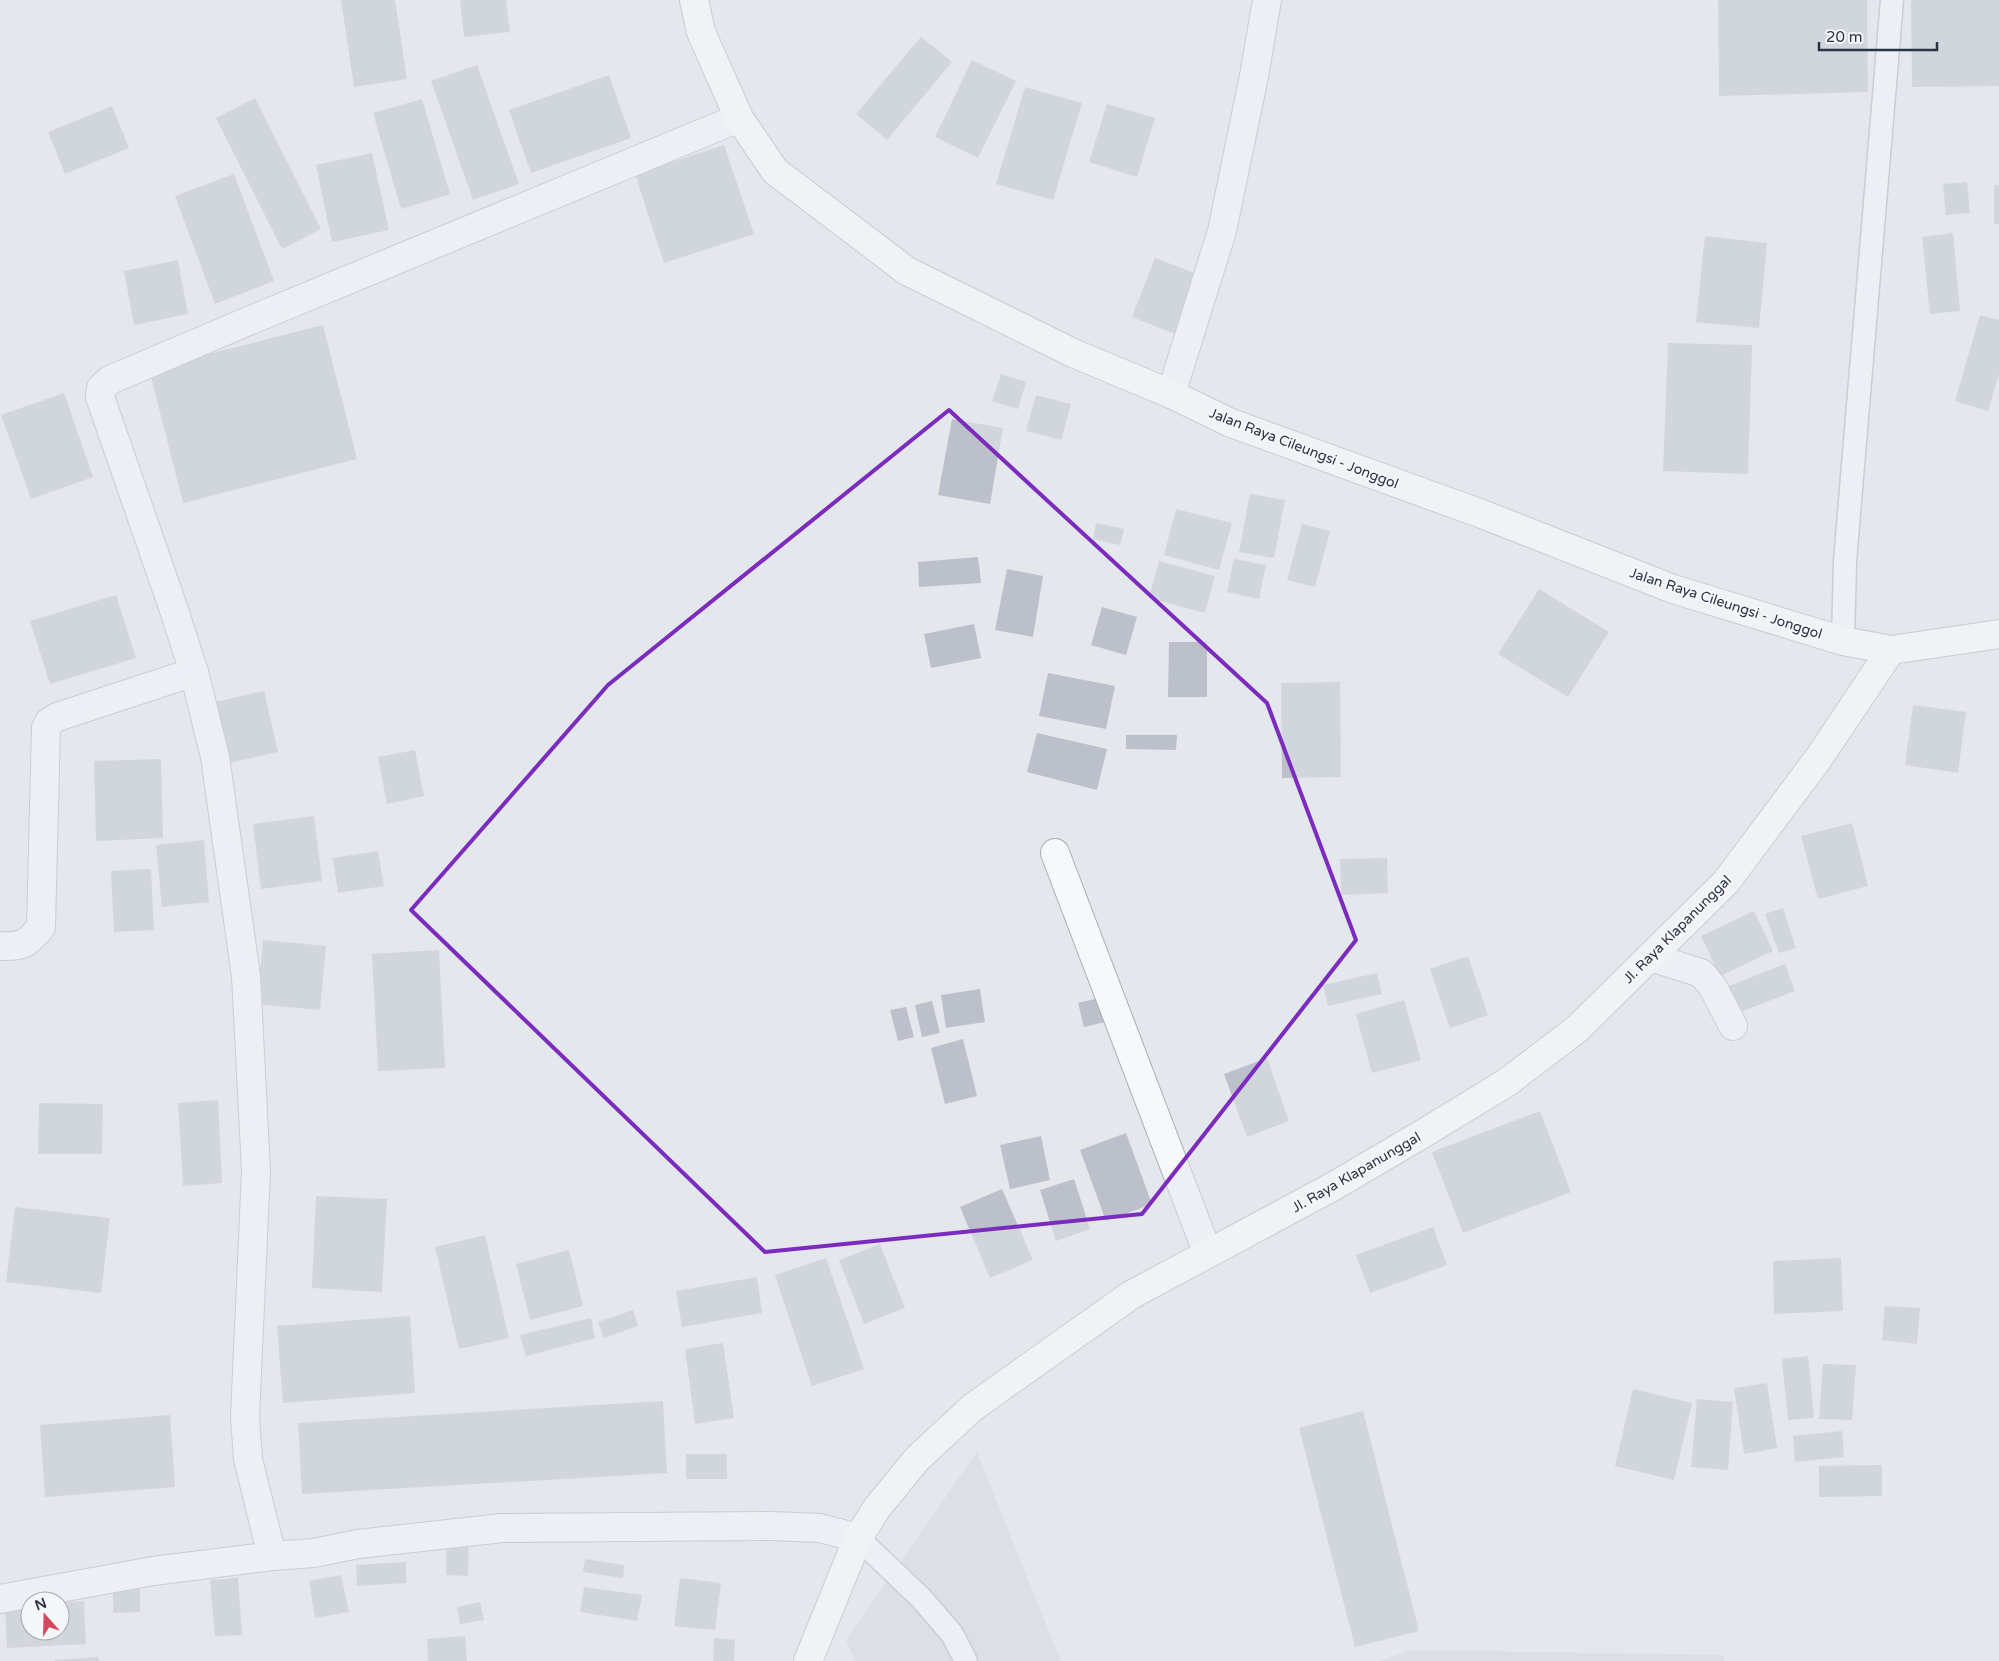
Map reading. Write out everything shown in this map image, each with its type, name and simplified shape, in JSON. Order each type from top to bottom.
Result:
[{"type":"main road","name":"Jalan Raya Cileungsi - Jonggol","points":[[694,0],[701,32],[739,118],[775,171],[907,271],[1072,353],[1171,394],[1231,423],[1482,514],[1673,589],[1843,641],[1891,650],[1999,634]]},
{"type":"main road","name":"Jl. Raya Klapanunggal","points":[[808,1661],[858,1538],[876,1508],[917,1459],[973,1407],[1131,1295],[1334,1186],[1506,1083],[1577,1030],[1726,882],[1818,759],[1891,650]]},
{"type":"street","points":[[1171,394],[1222,231],[1254,76],[1267,0]]},
{"type":"street","points":[[272,1556],[250,1466],[245,1417],[256,1171],[246,976],[214,757],[194,672],[100,397],[100,392],[106,383],[251,320],[739,118]]},
{"type":"street","points":[[0,946],[12,946],[30,941],[41,927],[46,728],[49,722],[57,717],[194,672]]},
{"type":"street","points":[[1056,853],[1208,1254]]},
{"type":"street","points":[[1650,957],[1701,973],[1713,987],[1733,1026]]},
{"type":"street","points":[[0,1599],[153,1571],[272,1556],[314,1553],[358,1544],[502,1528],[771,1526],[820,1528],[858,1538]]},
{"type":"lane","points":[[1843,641],[1846,561],[1892,0]]},
{"type":"lane","points":[[858,1538],[922,1599],[952,1634],[966,1661]]},
{"type":"highlighted area","points":[[949,410],[1267,703],[1356,940],[1142,1214],[765,1252],[411,910],[608,685]]},
{"type":"shaded area","points":[[977,1452],[1061,1661],[855,1661],[846,1640]]},
{"type":"shaded area","points":[[1412,1650],[1723,1655],[1724,1661],[1379,1661]]},
{"type":"building","points":[[341,0],[395,0],[407,79],[354,87]]},
{"type":"building","points":[[460,0],[506,0],[510,32],[464,37]]},
{"type":"building","points":[[1718,0],[1867,0],[1868,92],[1719,96]]},
{"type":"building","points":[[1911,0],[1999,0],[1999,86],[1912,87]]},
{"type":"building","points":[[921,37],[952,62],[887,140],[856,114]]},
{"type":"building","points":[[972,60],[1016,81],[978,158],[935,137]]},
{"type":"building","points":[[477,65],[519,184],[473,200],[431,81]]},
{"type":"building","points":[[609,75],[631,138],[531,173],[509,110]]},
{"type":"building","points":[[1025,87],[1082,103],[1053,200],[996,184]]},
{"type":"building","points":[[255,98],[321,229],[282,249],[216,118]]},
{"type":"building","points":[[422,99],[450,194],[401,209],[373,113]]},
{"type":"building","points":[[1107,104],[1155,118],[1137,177],[1089,162]]},
{"type":"building","points":[[112,106],[129,148],[65,174],[48,132]]},
{"type":"building","points":[[724,145],[754,234],[664,263],[635,174]]},
{"type":"building","points":[[372,153],[389,230],[332,242],[316,165]]},
{"type":"building","points":[[234,174],[274,281],[215,304],[175,196]]},
{"type":"building","points":[[1967,182],[1970,213],[1946,215],[1943,184]]},
{"type":"building","points":[[1994,185],[1999,185],[1999,224],[1994,224]]},
{"type":"building","points":[[1953,233],[1960,311],[1930,314],[1922,237]]},
{"type":"building","points":[[1705,236],[1767,243],[1759,328],[1696,322]]},
{"type":"building","points":[[1155,258],[1205,277],[1182,337],[1132,317]]},
{"type":"building","points":[[178,260],[188,314],[134,325],[124,271]]},
{"type":"building","points":[[1980,315],[1999,320],[1999,374],[1988,411],[1955,401]]},
{"type":"building","points":[[323,325],[357,459],[183,503],[149,369]]},
{"type":"building","points":[[1668,343],[1752,345],[1748,474],[1663,471]]},
{"type":"building","points":[[1001,374],[1026,382],[1018,409],[992,401]]},
{"type":"building","points":[[64,393],[93,477],[31,499],[1,415]]},
{"type":"building","points":[[1036,395],[1071,404],[1061,440],[1026,431]]},
{"type":"building","points":[[952,419],[1003,428],[990,504],[938,495]]},
{"type":"building","points":[[1250,494],[1285,500],[1274,558],[1239,552]]},
{"type":"building","points":[[1176,509],[1232,523],[1219,570],[1164,555]]},
{"type":"building","points":[[1096,523],[1124,529],[1120,545],[1093,539]]},
{"type":"building","points":[[1302,524],[1330,531],[1315,587],[1287,580]]},
{"type":"building","points":[[978,557],[981,583],[919,587],[918,562]]},
{"type":"building","points":[[1234,559],[1266,565],[1259,599],[1227,592]]},
{"type":"building","points":[[1159,561],[1215,576],[1205,613],[1149,598]]},
{"type":"building","points":[[1007,569],[1043,576],[1033,637],[995,630]]},
{"type":"building","points":[[1539,589],[1609,632],[1568,697],[1498,654]]},
{"type":"building","points":[[116,595],[136,658],[50,684],[30,621]]},
{"type":"building","points":[[1102,607],[1137,617],[1126,655],[1091,645]]},
{"type":"building","points":[[974,624],[981,658],[931,668],[924,634]]},
{"type":"building","points":[[1169,642],[1207,642],[1207,697],[1168,697]]},
{"type":"building","points":[[1048,673],[1115,686],[1106,729],[1039,716]]},
{"type":"building","points":[[1340,682],[1341,777],[1282,778],[1281,683]]},
{"type":"building","points":[[264,691],[278,752],[225,764],[211,703]]},
{"type":"building","points":[[1913,705],[1966,712],[1958,773],[1905,765]]},
{"type":"building","points":[[1037,733],[1107,749],[1097,790],[1027,772]]},
{"type":"building","points":[[1126,735],[1177,735],[1176,750],[1126,749]]},
{"type":"building","points":[[415,750],[424,796],[387,804],[378,757]]},
{"type":"building","points":[[161,759],[163,838],[96,841],[94,761]]},
{"type":"building","points":[[314,816],[322,881],[261,889],[253,824]]},
{"type":"building","points":[[1852,823],[1868,886],[1818,899],[1801,836]]},
{"type":"building","points":[[204,840],[209,902],[162,907],[156,845]]},
{"type":"building","points":[[378,851],[384,886],[338,893],[333,858]]},
{"type":"building","points":[[1387,858],[1388,893],[1341,895],[1340,859]]},
{"type":"building","points":[[151,869],[154,930],[114,932],[111,871]]},
{"type":"building","points":[[1783,908],[1796,948],[1779,953],[1765,914]]},
{"type":"building","points":[[1754,911],[1773,951],[1720,976],[1701,936]]},
{"type":"building","points":[[263,940],[326,946],[320,1010],[257,1004]]},
{"type":"building","points":[[439,950],[445,1068],[378,1071],[372,954]]},
{"type":"building","points":[[1468,956],[1488,1015],[1450,1028],[1430,969]]},
{"type":"building","points":[[1785,964],[1795,991],[1740,1012],[1729,986]]},
{"type":"building","points":[[1377,973],[1382,994],[1328,1006],[1323,985]]},
{"type":"building","points":[[980,989],[985,1022],[946,1028],[941,995]]},
{"type":"building","points":[[1099,998],[1105,1022],[1084,1027],[1078,1003]]},
{"type":"building","points":[[1404,1000],[1421,1060],[1372,1073],[1356,1014]]},
{"type":"building","points":[[932,1001],[940,1033],[922,1037],[915,1005]]},
{"type":"building","points":[[906,1007],[914,1037],[898,1041],[890,1010]]},
{"type":"building","points":[[963,1039],[977,1096],[945,1104],[931,1048]]},
{"type":"building","points":[[1267,1058],[1289,1121],[1247,1137],[1224,1074]]},
{"type":"building","points":[[218,1100],[222,1183],[183,1186],[178,1103]]},
{"type":"building","points":[[39,1103],[103,1104],[102,1154],[38,1154]]},
{"type":"building","points":[[1540,1111],[1571,1192],[1463,1233],[1432,1152]]},
{"type":"building","points":[[1126,1133],[1152,1204],[1106,1221],[1080,1150]]},
{"type":"building","points":[[1041,1136],[1050,1180],[1010,1189],[1000,1145]]},
{"type":"building","points":[[1074,1179],[1090,1229],[1056,1241],[1040,1190]]},
{"type":"building","points":[[1002,1189],[1033,1260],[990,1278],[960,1207]]},
{"type":"building","points":[[316,1196],[387,1199],[382,1292],[312,1288]]},
{"type":"building","points":[[15,1207],[110,1218],[101,1293],[6,1282]]},
{"type":"building","points":[[1433,1227],[1447,1265],[1370,1293],[1356,1255]]},
{"type":"building","points":[[485,1235],[509,1338],[459,1349],[435,1247]]},
{"type":"building","points":[[880,1244],[905,1308],[864,1324],[839,1260]]},
{"type":"building","points":[[569,1250],[583,1306],[530,1320],[516,1264]]},
{"type":"building","points":[[826,1258],[864,1369],[812,1386],[775,1275]]},
{"type":"building","points":[[1841,1258],[1843,1311],[1774,1314],[1773,1261]]},
{"type":"building","points":[[757,1277],[762,1313],[682,1327],[676,1291]]},
{"type":"building","points":[[1885,1306],[1920,1308],[1917,1344],[1882,1340]]},
{"type":"building","points":[[633,1310],[638,1326],[604,1338],[598,1322]]},
{"type":"building","points":[[410,1316],[415,1393],[283,1403],[277,1326]]},
{"type":"building","points":[[591,1318],[595,1338],[526,1356],[520,1335]]},
{"type":"building","points":[[723,1343],[734,1418],[695,1424],[685,1349]]},
{"type":"building","points":[[1808,1356],[1814,1418],[1788,1420],[1782,1359]]},
{"type":"building","points":[[1823,1364],[1856,1365],[1852,1420],[1819,1419]]},
{"type":"building","points":[[1767,1383],[1777,1448],[1744,1454],[1734,1388]]},
{"type":"building","points":[[1633,1389],[1692,1403],[1674,1480],[1615,1466]]},
{"type":"building","points":[[1697,1399],[1733,1402],[1728,1470],[1691,1467]]},
{"type":"building","points":[[663,1401],[667,1473],[302,1494],[298,1423]]},
{"type":"building","points":[[1363,1411],[1419,1631],[1355,1647],[1299,1428]]},
{"type":"building","points":[[170,1415],[175,1487],[45,1497],[40,1425]]},
{"type":"building","points":[[1842,1431],[1844,1457],[1795,1462],[1793,1436]]},
{"type":"building","points":[[686,1454],[727,1454],[727,1479],[686,1479]]},
{"type":"building","points":[[1882,1465],[1882,1496],[1819,1497],[1819,1466]]},
{"type":"building","points":[[447,1538],[469,1538],[468,1576],[446,1575]]},
{"type":"building","points":[[585,1559],[624,1565],[623,1578],[583,1572]]},
{"type":"building","points":[[406,1562],[406,1583],[357,1586],[356,1565]]},
{"type":"building","points":[[341,1575],[349,1612],[315,1618],[309,1581]]},
{"type":"building","points":[[238,1578],[242,1635],[215,1636],[210,1580]]},
{"type":"building","points":[[680,1578],[721,1583],[715,1630],[674,1626]]},
{"type":"building","points":[[113,1586],[140,1586],[140,1612],[113,1613]]},
{"type":"building","points":[[584,1587],[642,1595],[637,1621],[580,1612]]},
{"type":"building","points":[[84,1601],[86,1644],[7,1648],[5,1606],[20,1605],[20,1641],[70,1641],[70,1602]]},
{"type":"building","points":[[480,1602],[484,1620],[460,1624],[457,1607]]},
{"type":"building","points":[[465,1636],[467,1661],[428,1661],[427,1639]]},
{"type":"building","points":[[714,1638],[735,1640],[734,1661],[713,1661]]},
{"type":"building","points":[[98,1657],[99,1661],[54,1661],[54,1660]]}]
